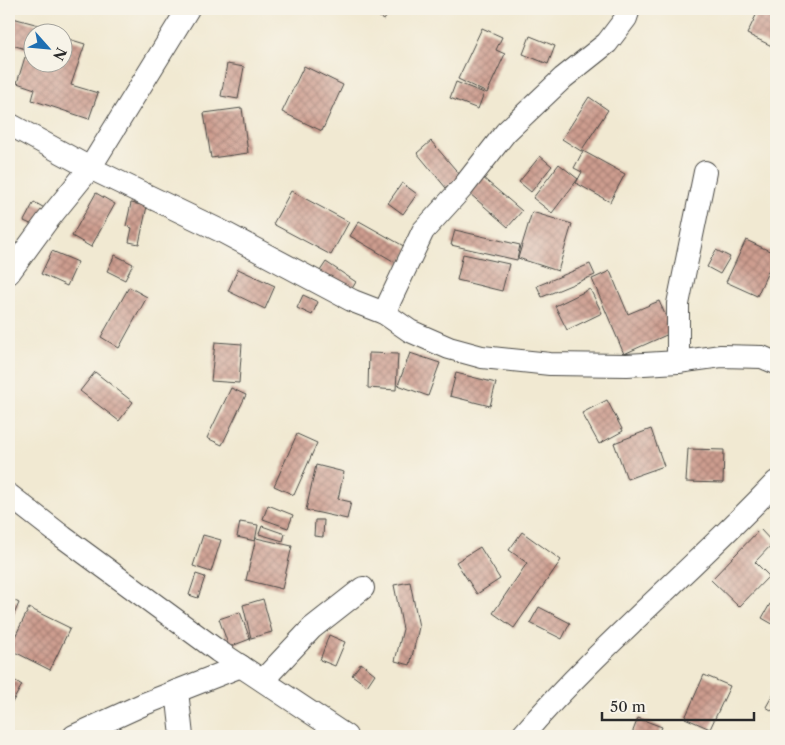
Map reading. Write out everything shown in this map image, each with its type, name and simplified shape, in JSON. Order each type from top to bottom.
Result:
[{"type":"street","points":[[9,273],[47,221],[90,168],[188,9]]},
{"type":"street","points":[[384,313],[423,231],[463,187],[506,132],[563,78],[607,43],[626,18],[628,9]]},
{"type":"street","points":[[9,124],[90,168],[223,232],[353,301],[384,313],[410,331],[449,348],[482,358],[550,364],[627,365],[678,362],[721,356],[762,357],[776,363]]},
{"type":"street","points":[[678,362],[678,304],[706,172]]},
{"type":"street","points":[[522,736],[548,706],[728,532],[776,482]]},
{"type":"street","points":[[9,494],[63,537],[241,666],[346,736]]},
{"type":"street","points":[[263,680],[312,628],[363,588]]},
{"type":"street","points":[[74,736],[144,704],[241,666]]},
{"type":"street","points":[[177,691],[182,736]]},
{"type":"building","points":[[368,9],[392,9],[384,20]]},
{"type":"building","points":[[759,9],[776,9],[776,48],[747,34]]},
{"type":"building","points":[[9,17],[28,22],[22,22],[22,48],[9,44]]},
{"type":"building","points":[[482,28],[502,37],[496,50],[505,54],[487,93],[458,79]]},
{"type":"building","points":[[530,36],[555,46],[548,64],[523,54]]},
{"type":"building","points":[[72,40],[85,44],[71,85],[98,93],[89,119],[32,100],[35,89],[17,83],[22,67],[22,72],[72,72]]},
{"type":"building","points":[[227,64],[244,67],[238,99],[221,96]]},
{"type":"building","points":[[304,66],[343,85],[322,131],[282,112]]},
{"type":"building","points":[[456,82],[484,93],[478,109],[450,98]]},
{"type":"building","points":[[589,97],[608,110],[581,151],[562,139]]},
{"type":"building","points":[[242,108],[248,153],[211,158],[204,113]]},
{"type":"building","points":[[431,141],[461,176],[446,188],[417,153]]},
{"type":"building","points":[[583,151],[625,174],[610,202],[576,183],[582,172],[574,168]]},
{"type":"building","points":[[540,156],[552,166],[531,192],[519,182]]},
{"type":"building","points":[[559,164],[578,179],[552,213],[533,198]]},
{"type":"building","points":[[482,177],[522,211],[508,227],[469,193]]},
{"type":"building","points":[[402,183],[417,194],[403,214],[388,203]]},
{"type":"building","points":[[291,191],[349,222],[331,255],[273,224]]},
{"type":"building","points":[[96,193],[115,204],[91,247],[72,236]]},
{"type":"building","points":[[34,202],[48,210],[39,228],[24,221]]},
{"type":"building","points":[[131,203],[147,206],[139,244],[129,242],[132,228],[126,226]]},
{"type":"building","points":[[532,212],[572,224],[558,271],[518,258]]},
{"type":"building","points":[[359,221],[409,249],[400,265],[350,236]]},
{"type":"building","points":[[455,230],[520,245],[517,260],[451,245]]},
{"type":"building","points":[[746,240],[776,254],[757,296],[726,282]]},
{"type":"building","points":[[716,250],[730,257],[720,274],[707,267]]},
{"type":"building","points":[[52,251],[78,262],[67,286],[41,274]]},
{"type":"building","points":[[463,254],[509,264],[502,291],[457,280]]},
{"type":"building","points":[[115,255],[133,264],[125,280],[107,271]]},
{"type":"building","points":[[326,262],[356,282],[348,295],[318,274]]},
{"type":"building","points":[[590,264],[595,275],[542,297],[537,286]]},
{"type":"building","points":[[238,269],[275,286],[265,309],[228,291]]},
{"type":"building","points":[[610,271],[628,314],[659,301],[673,332],[624,354],[592,279]]},
{"type":"building","points":[[129,287],[147,297],[119,348],[101,337]]},
{"type":"building","points":[[590,289],[602,313],[567,330],[555,306]]},
{"type":"building","points":[[303,295],[318,302],[312,315],[297,308]]},
{"type":"building","points":[[215,342],[242,344],[239,383],[211,381]]},
{"type":"building","points":[[369,353],[398,354],[396,390],[368,388]]},
{"type":"building","points":[[410,353],[440,363],[428,396],[398,385]]},
{"type":"building","points":[[95,372],[133,402],[119,421],[80,391]]},
{"type":"building","points":[[456,373],[496,383],[490,406],[450,396]]},
{"type":"building","points":[[231,388],[246,395],[222,445],[207,438]]},
{"type":"building","points":[[607,400],[623,431],[599,444],[582,413]]},
{"type":"building","points":[[651,429],[664,466],[627,479],[614,443]]},
{"type":"building","points":[[297,434],[317,443],[294,495],[274,486]]},
{"type":"building","points":[[688,449],[724,450],[723,483],[686,482]]},
{"type":"building","points":[[316,465],[344,472],[338,499],[351,502],[347,519],[306,510]]},
{"type":"building","points":[[268,505],[293,515],[288,528],[263,519]]},
{"type":"building","points":[[315,520],[324,520],[323,537],[314,536]]},
{"type":"building","points":[[240,522],[258,525],[255,541],[237,537]]},
{"type":"building","points":[[262,526],[285,534],[283,541],[259,534]]},
{"type":"building","points":[[760,529],[773,543],[755,562],[769,576],[739,607],[711,580]]},
{"type":"building","points":[[522,532],[561,560],[514,628],[493,613],[527,563],[509,550]]},
{"type":"building","points":[[203,535],[221,540],[211,572],[193,566]]},
{"type":"building","points":[[256,538],[292,546],[282,589],[246,580]]},
{"type":"building","points":[[480,547],[500,579],[477,594],[456,562]]},
{"type":"building","points":[[196,574],[205,577],[198,598],[189,595]]},
{"type":"building","points":[[410,582],[419,627],[410,665],[395,661],[403,629],[394,585]]},
{"type":"building","points":[[9,598],[19,603],[9,626]]},
{"type":"building","points":[[263,599],[272,632],[251,638],[243,605]]},
{"type":"building","points":[[770,604],[776,607],[776,626],[762,618]]},
{"type":"building","points":[[539,607],[570,623],[562,639],[530,623]]},
{"type":"building","points":[[29,608],[70,628],[50,670],[9,649]]},
{"type":"building","points":[[240,612],[250,639],[229,647],[219,619]]},
{"type":"building","points":[[329,635],[345,642],[335,666],[320,660]]},
{"type":"building","points":[[361,663],[375,674],[367,686],[352,675]]},
{"type":"building","points":[[704,675],[730,686],[710,729],[685,718]]},
{"type":"building","points":[[9,677],[22,685],[9,708]]},
{"type":"building","points":[[776,689],[776,713],[766,707]]},
{"type":"building","points":[[638,718],[662,727],[658,736],[631,736]]}]
